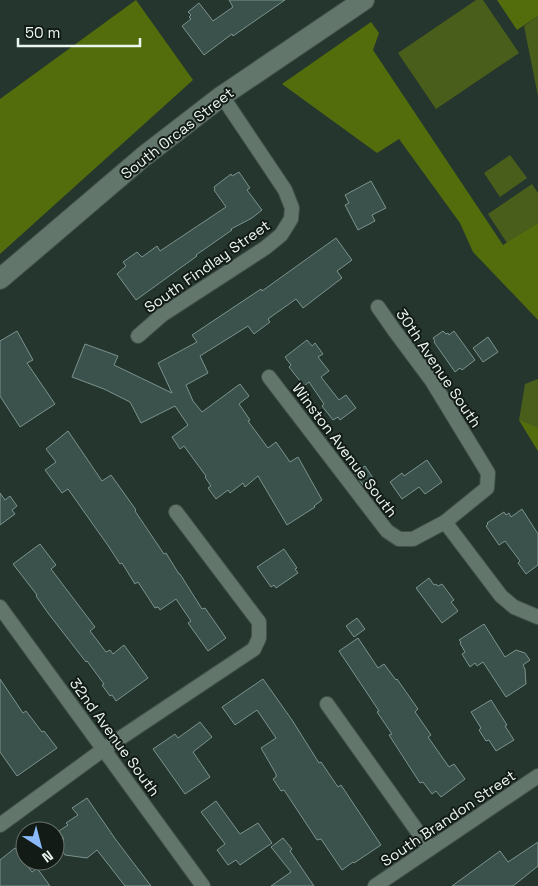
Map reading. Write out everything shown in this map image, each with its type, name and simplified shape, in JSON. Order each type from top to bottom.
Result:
[{"type":"street","name":"South Orcas Street","points":[[0,279],[143,157],[222,96],[364,0]]},
{"type":"street","name":"South Findlay Street","points":[[138,336],[162,315],[265,248],[281,235],[291,219],[292,208],[285,190],[222,96]]},
{"type":"street","name":"30th Avenue South","points":[[378,306],[432,381],[488,473],[487,488],[445,522]]},
{"type":"street","name":"Winston Avenue South","points":[[269,377],[387,531],[399,538],[413,539],[445,522]]},
{"type":"street","points":[[0,825],[104,749],[254,649],[259,638],[259,622],[176,512]]},
{"type":"street","points":[[445,522],[501,596],[514,607],[538,617]]},
{"type":"street","name":"32nd Avenue South","points":[[0,607],[203,886]]},
{"type":"street","points":[[327,704],[430,849]]},
{"type":"street","name":"South Brandon Street","points":[[375,886],[538,776]]},
{"type":"green space","points":[[136,0],[193,80],[0,254],[0,99]]},
{"type":"green space","points":[[476,0],[483,0],[519,53],[436,109],[398,53]]},
{"type":"green space","points":[[497,0],[538,0],[538,16],[517,30]]},
{"type":"green space","points":[[538,16],[538,96],[524,26]]},
{"type":"green space","points":[[371,22],[379,33],[373,50],[503,245],[538,223],[538,320],[473,252],[460,223],[399,139],[377,153],[282,84]]},
{"type":"green space","points":[[510,155],[527,178],[500,197],[484,173]]},
{"type":"green space","points":[[532,184],[538,193],[538,223],[507,243],[488,214]]},
{"type":"green space","points":[[538,379],[538,451],[519,420],[525,384]]},
{"type":"green space","points":[[519,420],[538,428],[538,451]]},
{"type":"building","points":[[229,0],[285,0],[233,36],[232,34],[204,55],[182,26],[191,19],[189,17],[191,15],[188,12],[199,3],[213,21],[233,7]]},
{"type":"building","points":[[239,172],[250,188],[247,190],[262,210],[252,218],[231,229],[136,300],[117,274],[126,266],[123,262],[137,252],[142,257],[157,246],[160,251],[226,207],[214,190],[214,187],[231,174],[232,176]]},
{"type":"building","points":[[371,181],[386,208],[372,215],[375,221],[358,230],[345,205],[349,203],[345,195]]},
{"type":"building","points":[[336,238],[352,260],[337,271],[342,278],[303,308],[296,299],[268,319],[270,322],[254,334],[248,326],[200,356],[208,373],[186,385],[193,401],[202,412],[240,384],[249,396],[239,404],[250,420],[248,421],[268,448],[276,442],[290,462],[298,457],[322,500],[315,507],[287,525],[258,476],[245,487],[243,483],[230,493],[228,490],[216,499],[208,488],[211,486],[206,476],[184,446],[180,449],[172,437],[188,425],[175,406],[141,423],[130,402],[104,389],[72,377],[85,344],[118,356],[114,365],[172,393],[158,363],[197,342],[192,335],[261,289],[262,291]]},
{"type":"building","points":[[17,331],[33,360],[27,363],[55,404],[20,427],[0,396],[0,341]]},
{"type":"building","points":[[443,331],[449,335],[454,331],[475,360],[462,370],[460,368],[455,372],[434,342],[433,338]]},
{"type":"building","points":[[488,337],[498,352],[483,362],[473,348]]},
{"type":"building","points":[[307,340],[312,346],[315,343],[323,354],[318,357],[329,371],[321,377],[339,400],[346,395],[356,408],[340,420],[338,417],[333,420],[322,406],[324,404],[309,382],[304,386],[289,367],[291,365],[285,357]]},
{"type":"building","points":[[68,431],[102,481],[111,475],[164,554],[166,553],[202,609],[205,608],[226,638],[208,651],[188,623],[191,621],[176,599],[160,610],[158,607],[155,608],[138,582],[135,584],[122,563],[120,564],[68,489],[62,493],[45,470],[56,462],[46,449]]},
{"type":"building","points":[[427,460],[442,482],[425,494],[419,487],[402,499],[390,482],[402,473],[404,476]]},
{"type":"building","points":[[365,466],[373,478],[363,485],[354,473]]},
{"type":"building","points":[[0,493],[5,500],[10,496],[17,506],[12,510],[15,514],[0,525]]},
{"type":"building","points":[[522,509],[538,534],[538,565],[526,574],[518,563],[520,561],[505,541],[499,545],[486,526],[487,523],[504,512],[506,515],[509,513],[511,517]]},
{"type":"building","points":[[40,544],[56,565],[51,569],[95,627],[90,631],[106,652],[110,650],[113,654],[124,645],[148,678],[116,701],[112,695],[110,696],[102,685],[104,684],[48,613],[37,595],[13,564]]},
{"type":"building","points":[[284,549],[297,568],[295,569],[298,573],[276,588],[274,585],[271,587],[257,567]]},
{"type":"building","points":[[429,578],[434,585],[442,584],[454,600],[451,602],[458,611],[442,623],[416,588]]},
{"type":"building","points":[[357,618],[365,629],[354,637],[346,626]]},
{"type":"building","points":[[484,624],[505,657],[516,650],[525,653],[530,660],[523,665],[526,684],[506,697],[483,662],[477,666],[475,663],[470,667],[462,654],[465,652],[459,640]]},
{"type":"building","points":[[358,638],[378,668],[384,664],[397,679],[418,709],[415,712],[431,735],[428,737],[449,767],[454,764],[465,779],[441,797],[436,791],[432,794],[423,782],[420,783],[389,735],[392,734],[377,712],[379,711],[339,651]]},
{"type":"building","points":[[0,679],[23,713],[26,711],[57,748],[17,776],[0,752]]},
{"type":"building","points":[[263,679],[319,763],[321,762],[338,787],[341,785],[381,845],[342,870],[321,839],[317,840],[284,790],[281,791],[273,779],[276,777],[276,774],[261,748],[276,738],[257,710],[235,725],[222,707]]},
{"type":"building","points":[[491,700],[514,740],[496,751],[489,740],[486,741],[479,730],[481,728],[471,712]]},
{"type":"building","points":[[200,722],[212,737],[193,752],[210,777],[185,794],[153,749],[175,734],[178,738]]},
{"type":"building","points":[[87,798],[151,886],[125,886],[97,850],[87,858],[65,855],[65,827],[68,825],[66,823],[78,815],[72,808]]},
{"type":"building","points":[[216,801],[240,834],[258,823],[272,843],[240,865],[236,860],[228,865],[217,850],[225,844],[201,812]]},
{"type":"building","points":[[283,838],[292,849],[290,851],[314,886],[271,886],[291,872],[271,847]]},
{"type":"building","points":[[538,842],[538,866],[513,886],[452,886],[500,851],[508,862]]},
{"type":"building","points":[[15,848],[15,871],[39,871],[50,886],[0,886],[0,860]]}]
